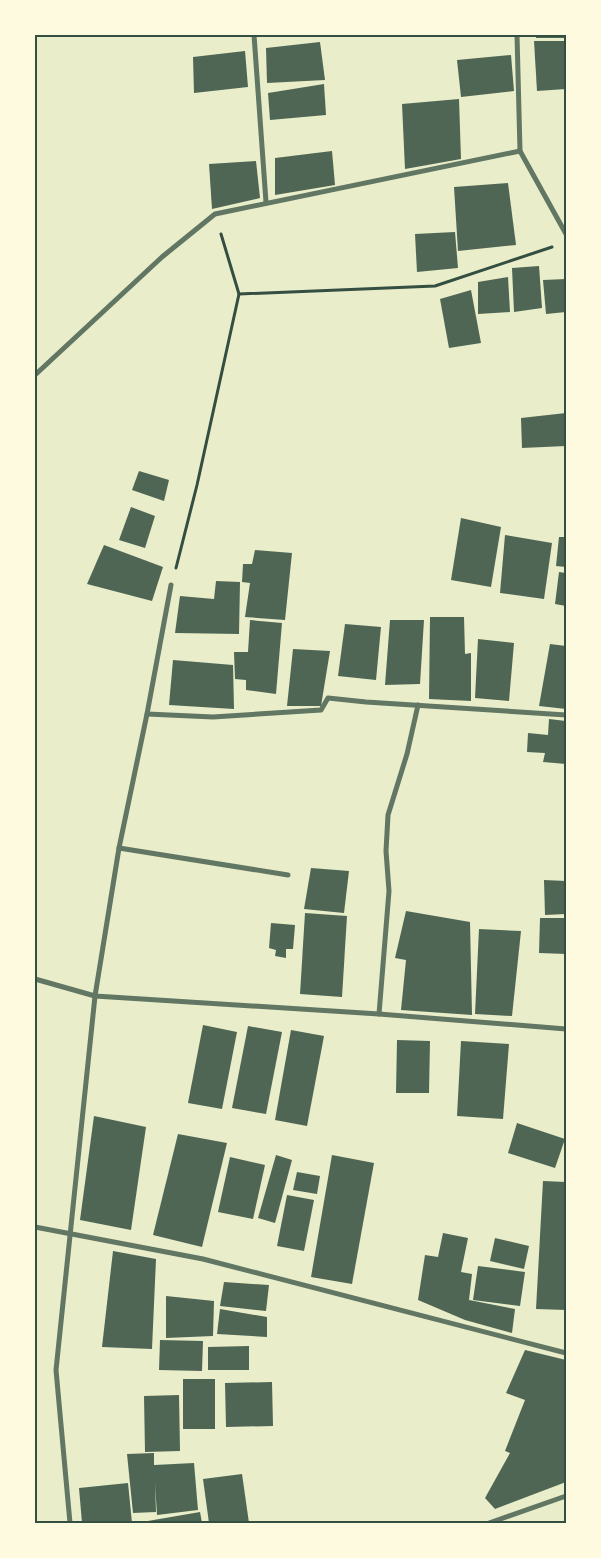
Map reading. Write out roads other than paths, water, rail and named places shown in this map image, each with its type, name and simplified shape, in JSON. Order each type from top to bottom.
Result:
[{"type":"street","points":[[254,35],[266,202]]},
{"type":"street","points":[[517,35],[520,151],[566,234]]},
{"type":"street","points":[[35,375],[162,257],[215,214],[520,151]]},
{"type":"street","points":[[70,1523],[58,1416],[56,1370],[95,996],[119,848],[148,714],[171,585]]},
{"type":"street","points":[[148,714],[213,717],[321,710],[328,698],[333,698],[566,715]]},
{"type":"street","points":[[379,1014],[389,891],[386,851],[388,815],[407,754],[418,705]]},
{"type":"street","points":[[119,848],[288,874]]},
{"type":"street","points":[[35,979],[95,996],[379,1014],[566,1029]]},
{"type":"street","points":[[35,1227],[203,1259],[566,1353]]},
{"type":"street","points":[[489,1523],[566,1496]]}]
